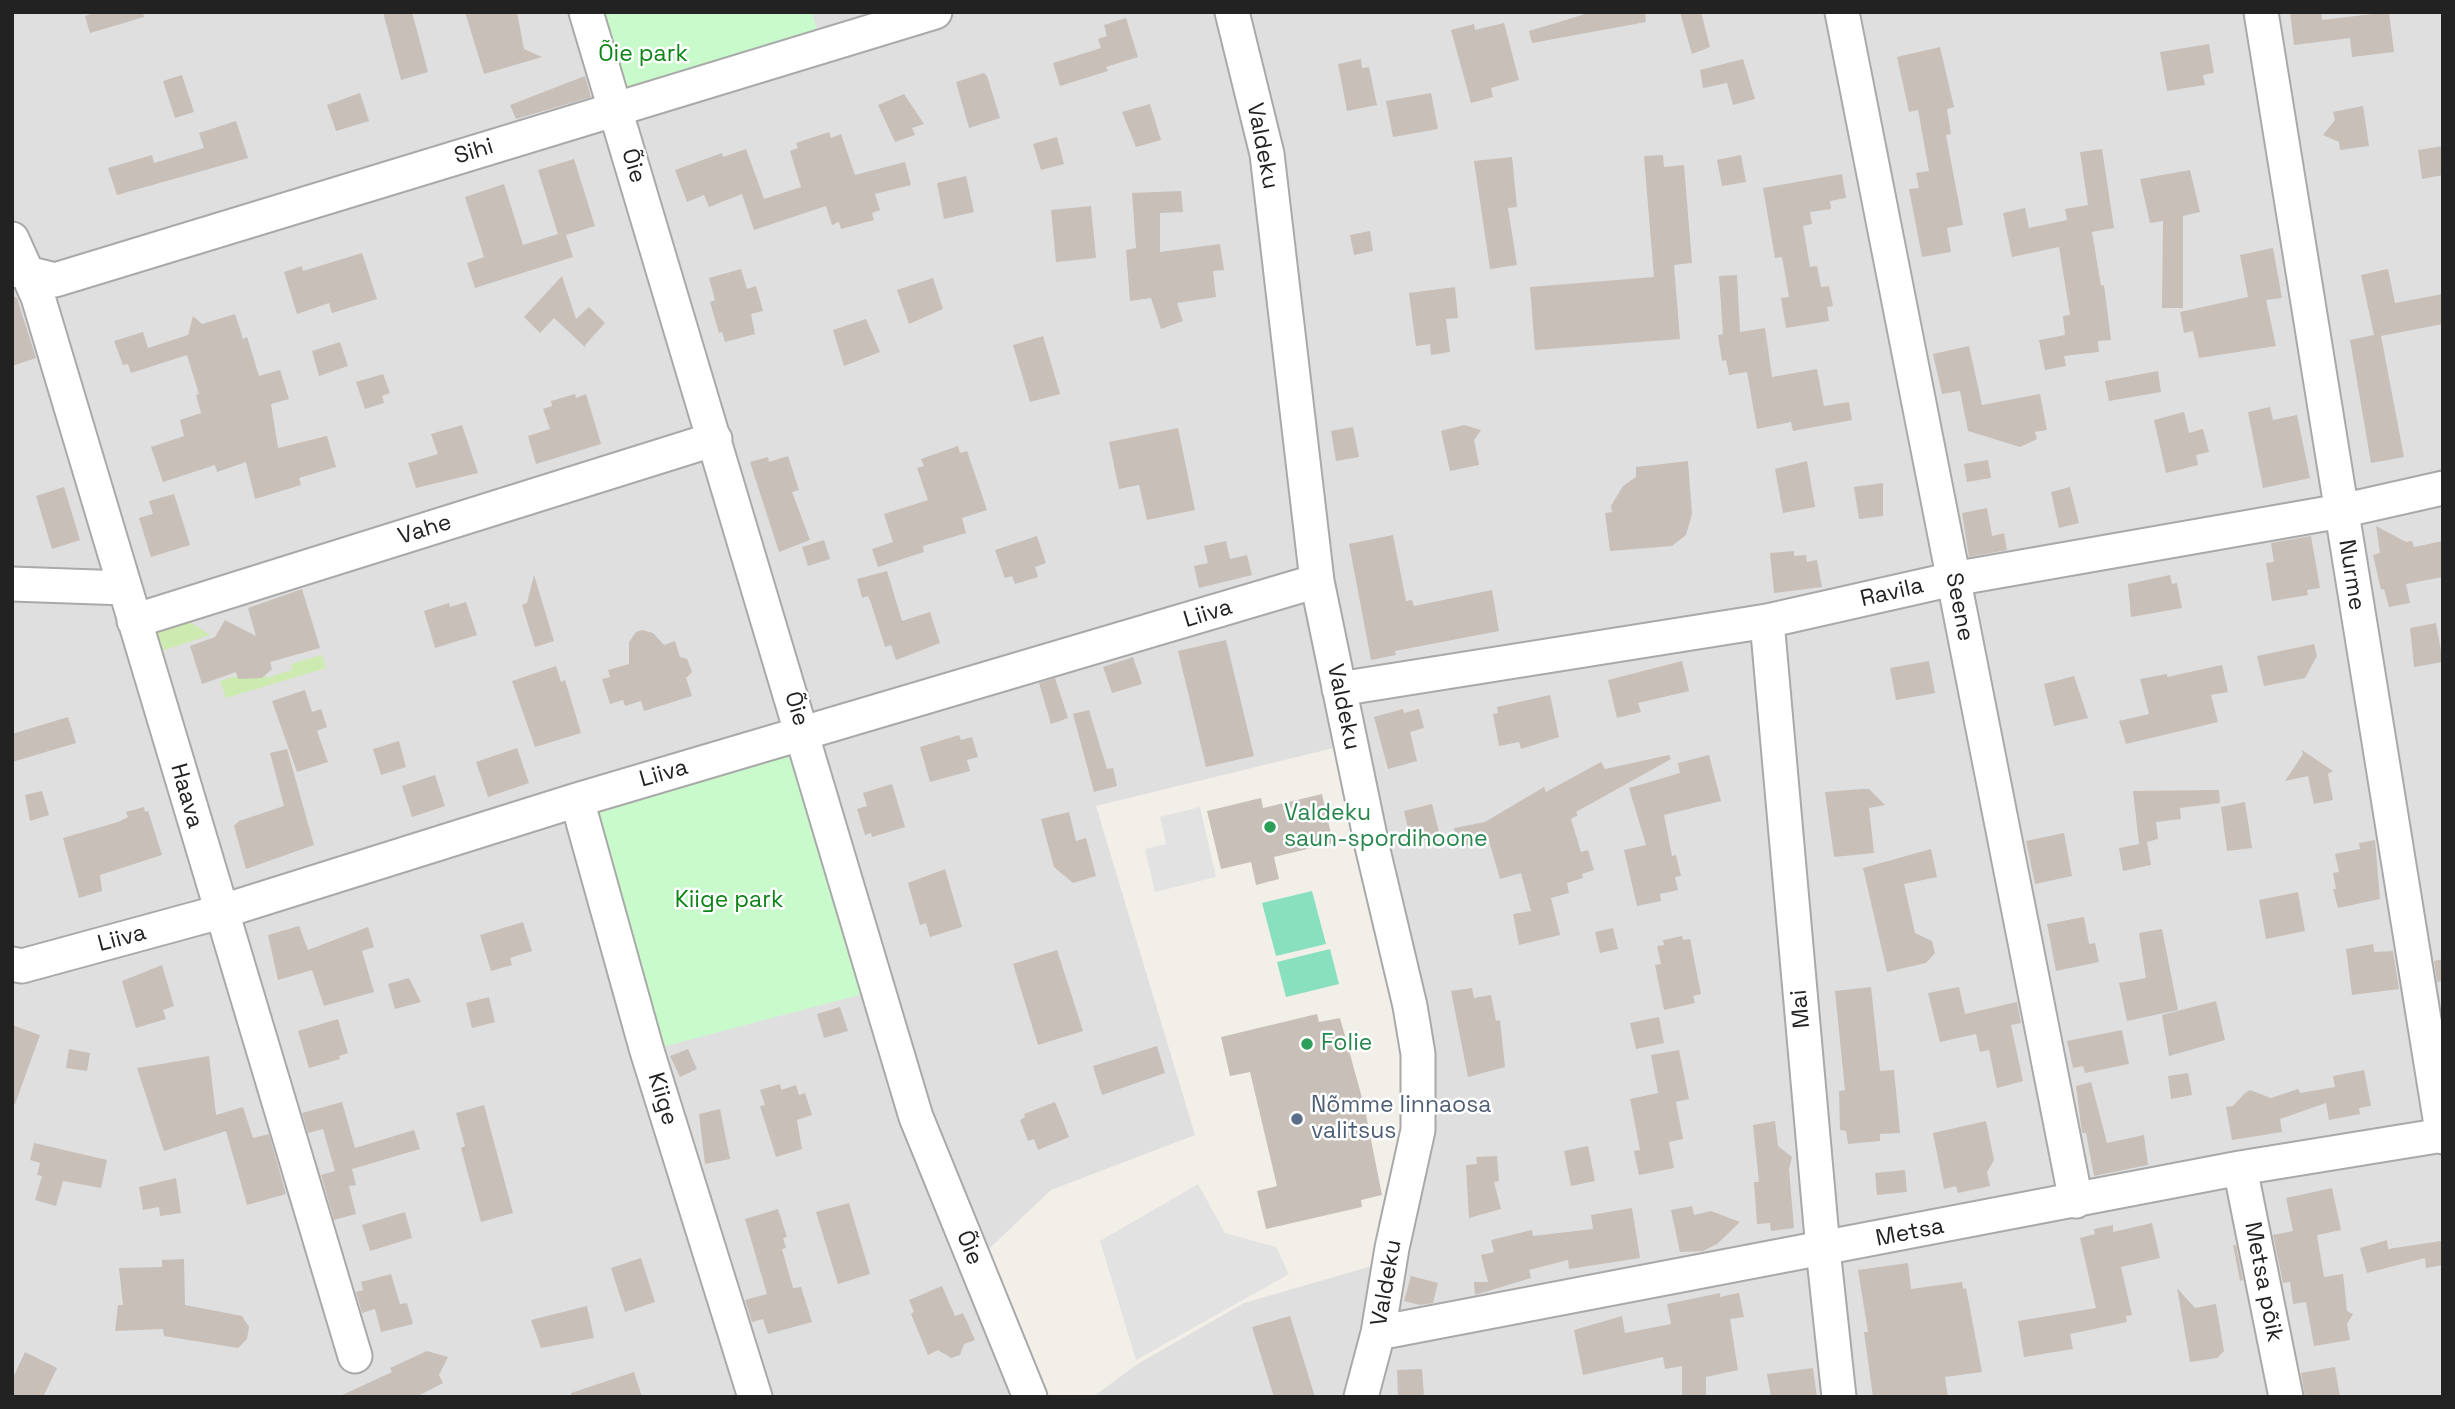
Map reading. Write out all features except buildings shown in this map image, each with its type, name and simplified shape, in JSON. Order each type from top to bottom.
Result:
[{"type":"street","name":"Õie","points":[[586,12],[804,734],[916,1118],[1030,1397]]},
{"type":"street","name":"Sihi","points":[[20,271],[55,281],[935,12]]},
{"type":"street","name":"Valdeku","points":[[1233,12],[1267,154],[1317,581],[1410,1006],[1420,1083],[1418,1130],[1392,1248],[1378,1333],[1361,1397]]},
{"type":"street","name":"Seene","points":[[1842,12],[2076,1201]]},
{"type":"street","name":"Nurme","points":[[2261,12],[2443,1136]]},
{"type":"street","name":"Haava","points":[[12,239],[20,271],[125,588],[355,1356]]},
{"type":"street","name":"Vahe","points":[[134,621],[715,439]]},
{"type":"street","name":"Ravila","points":[[1339,689],[1767,621],[1953,579],[2341,510],[2443,488]]},
{"type":"street","name":"Liiva","points":[[12,964],[22,966],[220,912],[577,800],[1317,581]]},
{"type":"street","points":[[12,584],[125,588]]},
{"type":"street","name":"Mai","points":[[1767,621],[1823,1250],[1839,1397]]},
{"type":"street","name":"Kiige","points":[[577,800],[648,1051],[755,1397]]},
{"type":"street","name":"Metsa","points":[[1378,1333],[1823,1250],[2240,1168],[2443,1136]]},
{"type":"street","name":"Metsa põik","points":[[2240,1168],[2286,1397]]},
{"type":"shaded area","points":[[12,12],[2443,12],[2443,1397],[1093,1397],[1136,1365],[1244,1303],[1386,1262],[1418,1130],[1350,744],[1096,806],[1195,1135],[1051,1190],[975,1262],[1030,1397],[12,1397]]},
{"type":"shaded area","points":[[1200,807],[1216,877],[1155,892],[1145,849],[1166,844],[1160,817]]},
{"type":"shaded area","points":[[1198,1184],[1225,1233],[1276,1247],[1289,1274],[1136,1360],[1100,1241]]},
{"type":"green space","name":"Õie park","points":[[586,12],[812,12],[822,47],[615,109]]},
{"type":"green space","points":[[182,617],[210,635],[155,653],[147,627]]},
{"type":"green space","points":[[322,655],[326,668],[226,698],[220,681],[262,668],[266,678],[292,670],[291,664]]},
{"type":"green space","name":"Kiige park","points":[[804,734],[878,990],[647,1051],[577,800]]},
{"type":"green space","points":[[1312,891],[1326,944],[1276,956],[1262,903]]},
{"type":"green space","points":[[1330,949],[1339,984],[1286,997],[1277,962]]},
{"type":"place","name":"Valdeku saun-spordihoone","points":[[1270,827]]},
{"type":"place","name":"Folie","points":[[1307,1044]]},
{"type":"place","name":"Nõmme linnaosa valitsus","points":[[1297,1119]]}]
